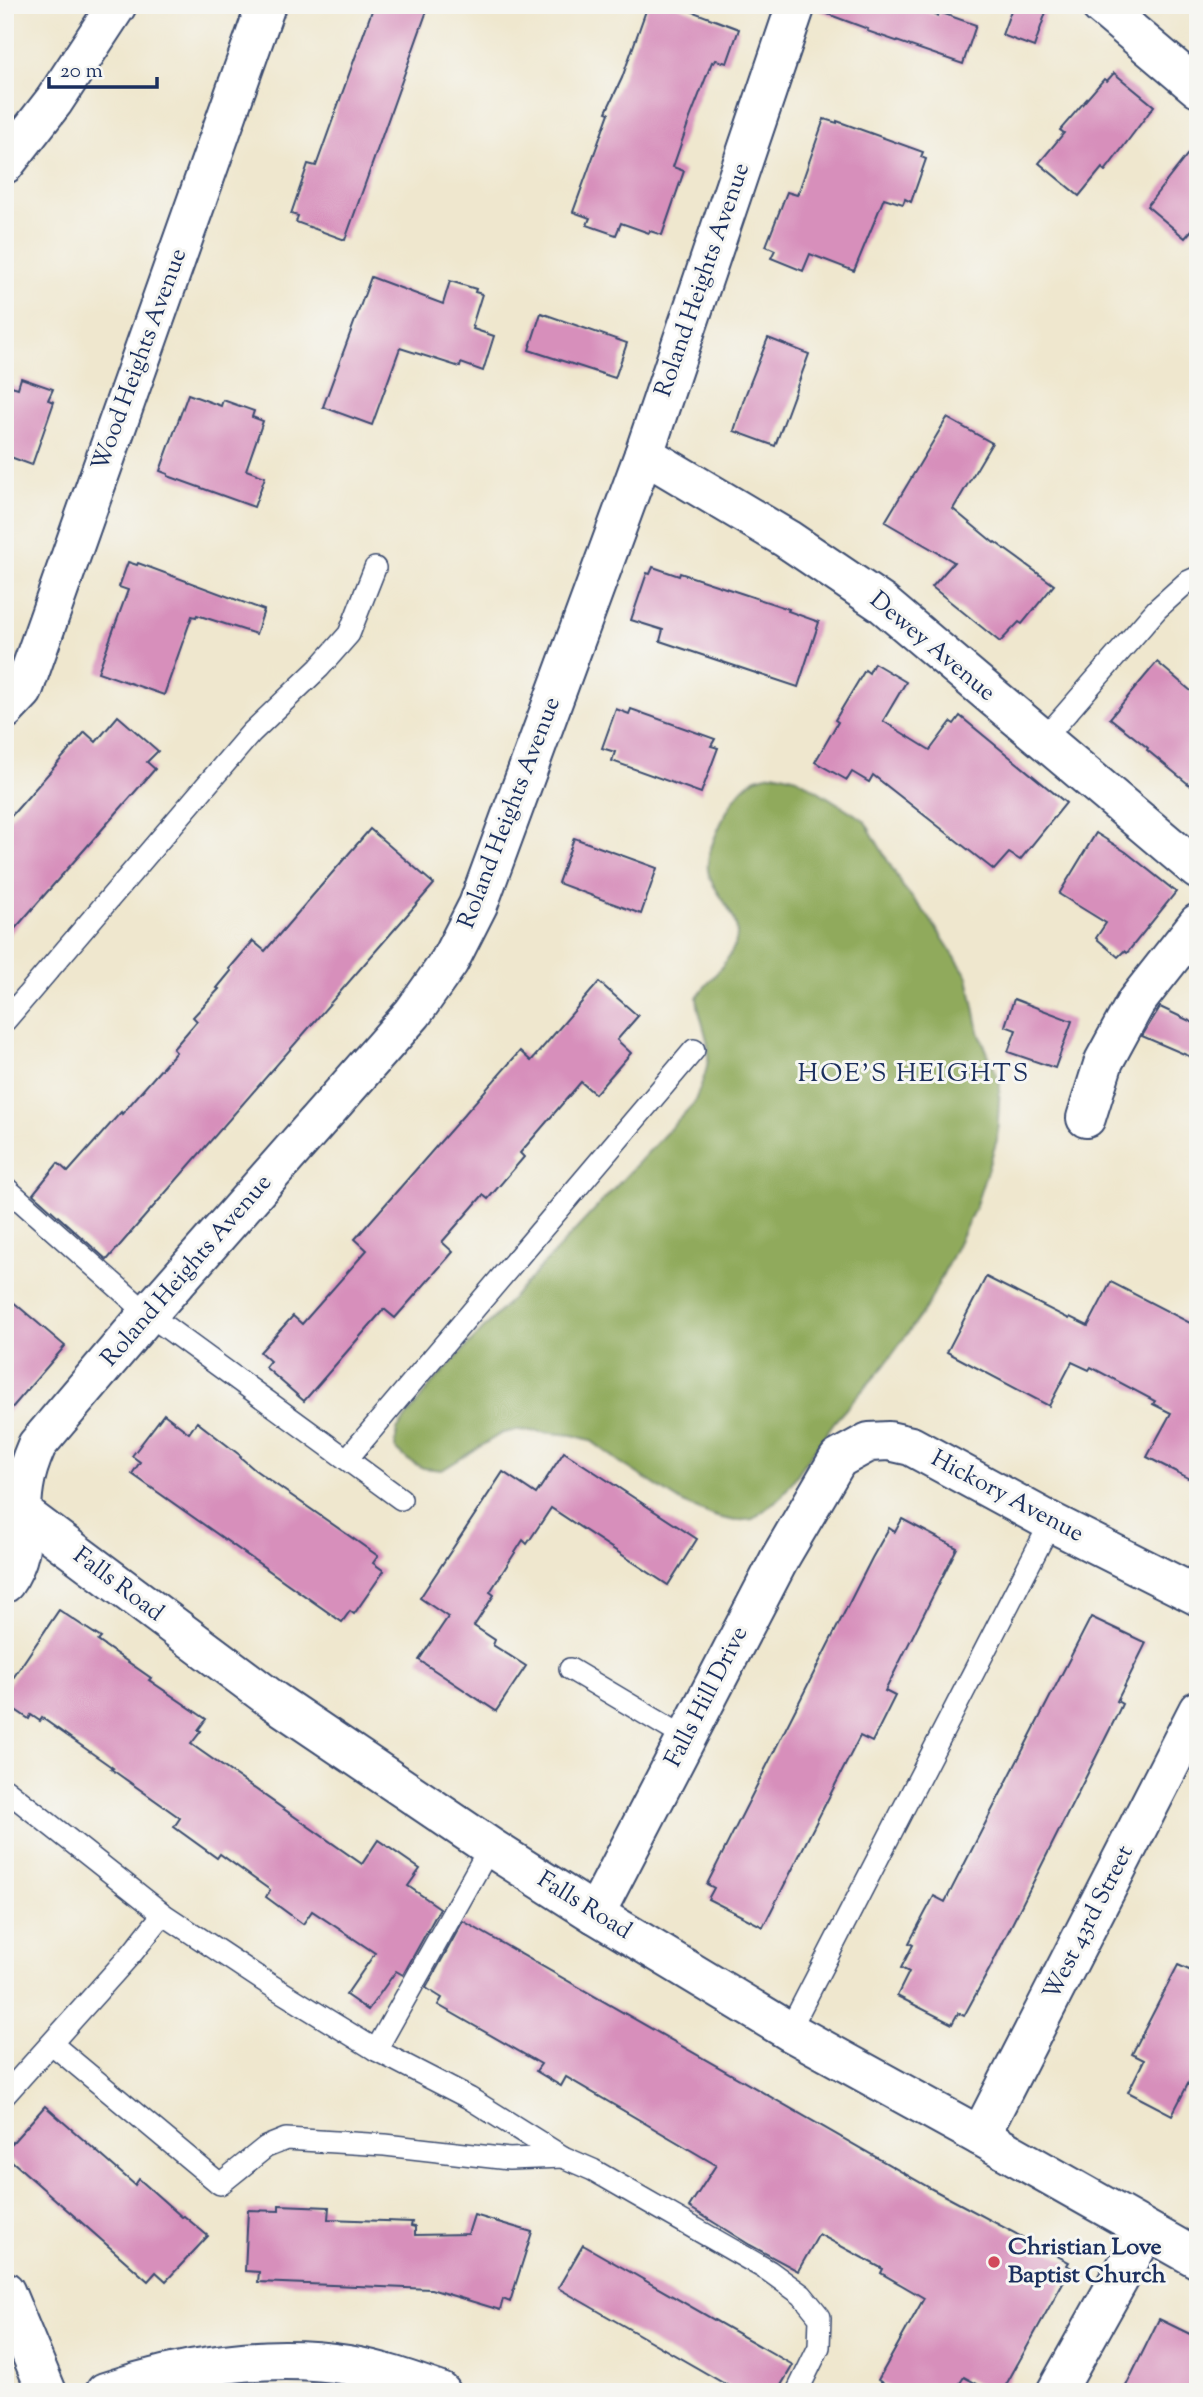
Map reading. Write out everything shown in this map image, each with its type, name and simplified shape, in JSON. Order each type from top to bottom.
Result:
[{"type":"street","points":[[5,164],[54,101],[117,5]]},
{"type":"street","name":"Wood Heights Avenue","points":[[11,695],[266,5]]},
{"type":"street","name":"Roland Heights Avenue","points":[[5,1583],[19,1557],[14,1507],[23,1489],[37,1445],[148,1314],[413,1013],[449,962],[478,905],[644,454],[796,5]]},
{"type":"street","points":[[1100,5],[1198,88]]},
{"type":"street","name":"Dewey Avenue","points":[[644,454],[799,547],[883,604],[1198,870]]},
{"type":"street","points":[[1086,1118],[1104,1060],[1136,1002],[1198,923]]},
{"type":"street","name":"Hickory Avenue","points":[[824,1482],[838,1459],[869,1442],[890,1441],[911,1446],[1051,1522],[1198,1596]]},
{"type":"street","name":"Falls Hill Drive","points":[[595,1914],[780,1558],[824,1482]]},
{"type":"street","name":"Falls Road","points":[[14,1507],[274,1701],[490,1847],[595,1914],[789,2031],[1198,2259]]},
{"type":"street","name":"West 43rd Street","points":[[981,2136],[1198,1710]]},
{"type":"street","points":[[1056,2392],[1146,2231]]},
{"type":"street","points":[[5,2291],[47,2392]]},
{"type":"street","points":[[105,2392],[174,2373],[234,2363],[295,2360],[348,2365],[398,2377],[441,2392]]},
{"type":"lane","points":[[5,1021],[251,733],[319,668],[349,634],[375,568]]},
{"type":"lane","points":[[1043,740],[1157,609],[1187,582],[1198,577]]},
{"type":"lane","points":[[347,1459],[694,1050]]},
{"type":"lane","points":[[5,1187],[148,1314],[401,1499]]},
{"type":"lane","points":[[789,2031],[1051,1522]]},
{"type":"lane","points":[[570,1669],[686,1738]]},
{"type":"lane","points":[[5,1789],[163,1914],[264,1981],[376,2050],[468,2098],[563,2157],[593,2171],[757,2264],[802,2295],[820,2317],[820,2347],[797,2392]]},
{"type":"lane","points":[[376,2050],[490,1847]]},
{"type":"lane","points":[[5,2095],[133,1952],[163,1914]]},
{"type":"lane","points":[[52,2044],[220,2184],[266,2147],[286,2139],[385,2145],[509,2158],[563,2157]]},
{"type":"green space","points":[[778,773],[797,778],[864,820],[903,887],[928,916],[968,977],[979,1032],[1000,1083],[997,1140],[975,1208],[928,1305],[884,1366],[835,1421],[782,1496],[753,1519],[735,1521],[717,1517],[683,1503],[590,1440],[572,1435],[519,1430],[502,1433],[442,1470],[423,1468],[408,1460],[395,1448],[397,1430],[431,1385],[694,1103],[705,1075],[709,1052],[697,997],[727,959],[737,934],[733,917],[710,878],[710,851],[738,794],[755,779]]},
{"type":"building","points":[[374,5],[429,5],[345,240],[296,222],[298,216],[291,214],[308,164],[316,166]]},
{"type":"building","points":[[648,5],[675,5],[739,29],[727,63],[716,60],[712,62],[690,118],[673,167],[684,171],[662,235],[621,223],[616,235],[587,225],[590,218],[573,212],[609,113],[606,112],[622,78]]},
{"type":"building","points":[[817,5],[906,5],[938,16],[939,12],[976,25],[963,64],[867,31],[868,29],[817,10]]},
{"type":"building","points":[[1013,5],[1029,5],[1046,12],[1034,47],[1002,35]]},
{"type":"building","points":[[1114,73],[1154,106],[1105,171],[1102,168],[1079,196],[1039,163],[1064,133],[1060,130],[1104,79],[1107,81]]},
{"type":"building","points":[[824,119],[837,121],[923,152],[921,157],[926,159],[911,202],[905,199],[903,204],[884,198],[854,271],[810,254],[803,271],[771,258],[775,250],[766,246],[787,192],[797,195]]},
{"type":"building","points":[[1198,141],[1198,223],[1185,238],[1147,206]]},
{"type":"building","points":[[371,277],[443,304],[450,281],[476,289],[475,292],[482,294],[473,329],[494,336],[483,371],[461,363],[460,367],[400,348],[372,425],[323,407]]},
{"type":"building","points":[[541,313],[627,343],[615,378],[529,350]]},
{"type":"building","points":[[768,338],[809,354],[775,446],[734,431]]},
{"type":"building","points":[[21,378],[53,389],[48,400],[54,402],[32,465],[5,455],[5,384],[18,388]]},
{"type":"building","points":[[188,394],[221,406],[223,400],[254,411],[252,417],[263,421],[246,470],[265,477],[254,507],[160,471]]},
{"type":"building","points":[[947,418],[992,443],[953,509],[994,543],[1054,585],[1022,624],[1019,622],[1000,642],[932,587],[954,562],[885,522]]},
{"type":"building","points":[[128,562],[138,563],[264,610],[256,634],[197,615],[192,616],[164,695],[98,672],[128,590],[119,587]]},
{"type":"building","points":[[653,567],[679,576],[680,573],[789,609],[788,611],[819,622],[798,687],[660,641],[663,630],[631,620],[647,573],[650,574]]},
{"type":"building","points":[[1157,662],[1198,697],[1198,792],[1110,718]]},
{"type":"building","points":[[874,663],[906,682],[883,721],[930,750],[951,722],[954,724],[960,716],[1066,803],[1020,860],[1009,853],[994,870],[873,775],[869,782],[852,772],[847,780],[815,762],[838,722],[835,720],[865,670],[869,673]]},
{"type":"building","points":[[616,709],[629,714],[631,709],[715,739],[711,746],[718,748],[701,793],[612,761],[615,752],[602,748]]},
{"type":"building","points":[[118,716],[158,751],[147,762],[155,769],[5,940],[5,823],[85,732],[96,742]]},
{"type":"building","points":[[370,829],[434,884],[107,1260],[33,1194],[58,1163],[68,1172],[121,1112],[122,1114],[176,1052],[173,1049],[197,1021],[193,1017],[219,989],[217,988],[231,971],[229,969],[253,941],[265,951]]},
{"type":"building","points":[[1096,833],[1126,852],[1176,892],[1127,953],[1124,951],[1118,957],[1096,938],[1106,923],[1059,894]]},
{"type":"building","points":[[574,838],[657,868],[641,914],[558,883]]},
{"type":"building","points":[[599,982],[638,1016],[617,1040],[631,1053],[595,1094],[581,1082],[520,1153],[524,1157],[488,1199],[483,1195],[442,1242],[453,1252],[395,1318],[384,1309],[304,1401],[265,1367],[270,1361],[260,1352],[293,1316],[302,1324],[367,1250],[355,1239],[520,1051],[531,1061]]},
{"type":"building","points":[[1014,999],[1072,1021],[1055,1068],[1008,1052],[1016,1030],[1005,1026]]},
{"type":"building","points":[[1160,1007],[1198,1025],[1198,1060],[1142,1036]]},
{"type":"building","points":[[986,1277],[1088,1326],[1111,1282],[1198,1327],[1198,1483],[1147,1457],[1171,1413],[1153,1404],[1155,1401],[1091,1367],[1089,1370],[1072,1362],[1049,1406],[947,1352]]},
{"type":"building","points":[[5,1295],[65,1346],[5,1416]]},
{"type":"building","points":[[164,1414],[189,1433],[197,1422],[255,1470],[378,1556],[373,1563],[384,1571],[354,1614],[350,1611],[342,1622],[132,1474],[140,1462],[132,1456]]},
{"type":"building","points":[[564,1452],[697,1539],[668,1585],[551,1508],[527,1544],[523,1540],[490,1592],[494,1595],[474,1626],[495,1640],[493,1645],[526,1666],[496,1711],[419,1660],[448,1617],[420,1598],[503,1472],[536,1494]]},
{"type":"building","points":[[902,1519],[957,1548],[885,1691],[895,1696],[872,1742],[860,1736],[763,1927],[708,1899],[714,1888],[707,1884],[872,1558],[889,1528],[895,1532]]},
{"type":"building","points":[[59,1610],[101,1638],[98,1641],[151,1678],[149,1680],[206,1719],[191,1744],[362,1864],[378,1840],[420,1869],[408,1886],[440,1908],[403,1975],[396,1971],[368,2010],[346,1995],[375,1953],[312,1911],[303,1924],[266,1897],[270,1890],[220,1854],[217,1858],[174,1827],[180,1818],[111,1769],[113,1768],[42,1718],[40,1721],[31,1715],[29,1719],[5,1703],[5,1690]]},
{"type":"building","points":[[1091,1617],[1146,1643],[1117,1701],[1122,1704],[1115,1719],[989,1970],[964,2016],[958,2013],[952,2024],[897,1996],[909,1972],[901,1968],[913,1945],[909,1943],[934,1896],[945,1902]]},
{"type":"building","points":[[463,1921],[930,2188],[1069,2262],[1067,2265],[1071,2268],[1002,2392],[992,2392],[964,2377],[954,2392],[897,2392],[878,2380],[924,2298],[881,2273],[883,2269],[819,2234],[798,2271],[750,2245],[689,2207],[716,2165],[566,2077],[561,2086],[536,2071],[541,2064],[438,2005],[442,1998],[426,1988]]},
{"type":"building","points":[[1178,1965],[1198,1974],[1198,2083],[1190,2080],[1172,2115],[1128,2092],[1144,2060],[1132,2054]]},
{"type":"building","points":[[45,2106],[135,2185],[139,2179],[208,2236],[166,2281],[156,2272],[148,2281],[5,2155],[5,2151]]},
{"type":"building","points":[[279,2205],[329,2207],[328,2219],[412,2222],[415,2235],[468,2234],[474,2215],[532,2232],[510,2302],[503,2299],[500,2310],[431,2289],[258,2282],[259,2272],[245,2271],[248,2210],[279,2211]]},
{"type":"building","points":[[583,2245],[793,2365],[777,2392],[739,2392],[558,2288]]},
{"type":"building","points":[[1159,2319],[1198,2338],[1198,2392],[1123,2392]]},
{"type":"place","name":"Christian Love Baptist Church","points":[[994,2262]]},
{"type":"district","name":"HOE'S HEIGHTS","points":[[914,1074]]}]
